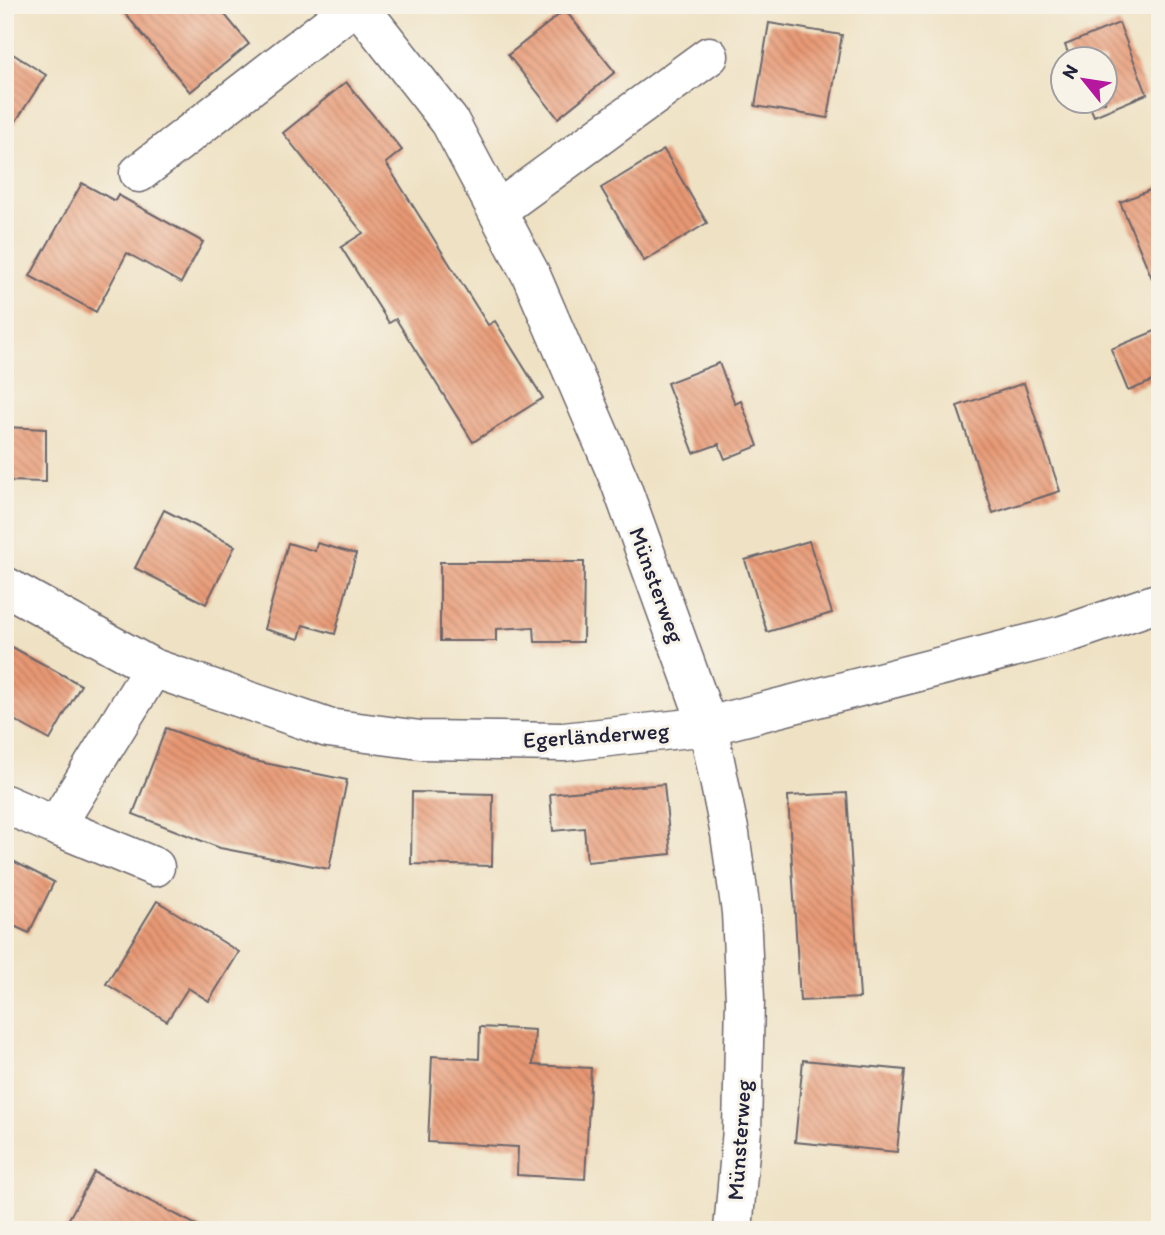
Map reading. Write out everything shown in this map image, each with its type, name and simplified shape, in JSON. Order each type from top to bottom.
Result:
[{"type":"street","points":[[139,173],[357,5]]},
{"type":"street","name":"Münsterweg","points":[[357,5],[450,122],[531,275],[620,482],[708,726],[739,899],[745,1000],[743,1130],[733,1230]]},
{"type":"street","points":[[498,210],[709,56]]},
{"type":"street","name":"Egerländerweg","points":[[5,586],[153,668],[328,728],[420,740],[564,742],[708,726],[1063,635],[1160,602]]},
{"type":"street","points":[[56,826],[153,668]]},
{"type":"street","points":[[5,804],[155,867]]},
{"type":"building","points":[[118,5],[217,5],[249,44],[190,92]]},
{"type":"building","points":[[565,10],[615,72],[558,118],[508,55]]},
{"type":"building","points":[[769,23],[842,35],[828,118],[755,106]]},
{"type":"building","points":[[1119,23],[1147,94],[1120,105],[1120,46],[1065,45]]},
{"type":"building","points":[[5,49],[46,75],[5,138]]},
{"type":"building","points":[[346,82],[402,150],[386,163],[488,325],[495,321],[543,398],[473,442],[396,319],[389,323],[341,247],[363,233],[283,133]]},
{"type":"building","points":[[664,150],[707,223],[644,261],[601,188]]},
{"type":"building","points":[[82,183],[115,201],[118,195],[203,242],[181,283],[127,253],[96,312],[30,276]]},
{"type":"building","points":[[1160,186],[1160,294],[1159,295],[1120,202]]},
{"type":"building","points":[[1160,329],[1160,378],[1128,391],[1111,349]]},
{"type":"building","points":[[719,363],[735,404],[741,401],[758,446],[725,459],[719,444],[694,453],[667,383]]},
{"type":"building","points":[[1024,383],[1060,491],[993,513],[957,406]]},
{"type":"building","points":[[5,427],[46,429],[46,482],[5,481]]},
{"type":"building","points":[[164,510],[235,546],[206,604],[135,568]]},
{"type":"building","points":[[809,541],[832,613],[767,632],[745,560]]},
{"type":"building","points":[[288,543],[315,551],[317,543],[356,554],[335,634],[303,625],[299,639],[264,629]]},
{"type":"building","points":[[440,562],[584,562],[583,642],[535,642],[534,627],[496,629],[496,641],[440,641]]},
{"type":"building","points":[[5,643],[81,685],[50,740],[5,715]]},
{"type":"building","points":[[166,728],[250,760],[347,780],[329,869],[220,848],[133,814]]},
{"type":"building","points":[[664,784],[671,854],[587,862],[584,828],[553,831],[550,794]]},
{"type":"building","points":[[412,792],[493,794],[492,866],[411,864]]},
{"type":"building","points":[[847,793],[860,998],[800,1001],[788,796]]},
{"type":"building","points":[[5,857],[54,882],[29,933],[5,922]]},
{"type":"building","points":[[157,901],[239,952],[209,1001],[188,988],[167,1021],[106,984]]},
{"type":"building","points":[[480,1027],[535,1030],[533,1065],[591,1068],[585,1179],[517,1175],[518,1147],[428,1142],[432,1056],[479,1059]]},
{"type":"building","points":[[803,1060],[905,1070],[897,1152],[795,1142]]},
{"type":"building","points":[[94,1172],[206,1230],[63,1230]]}]
